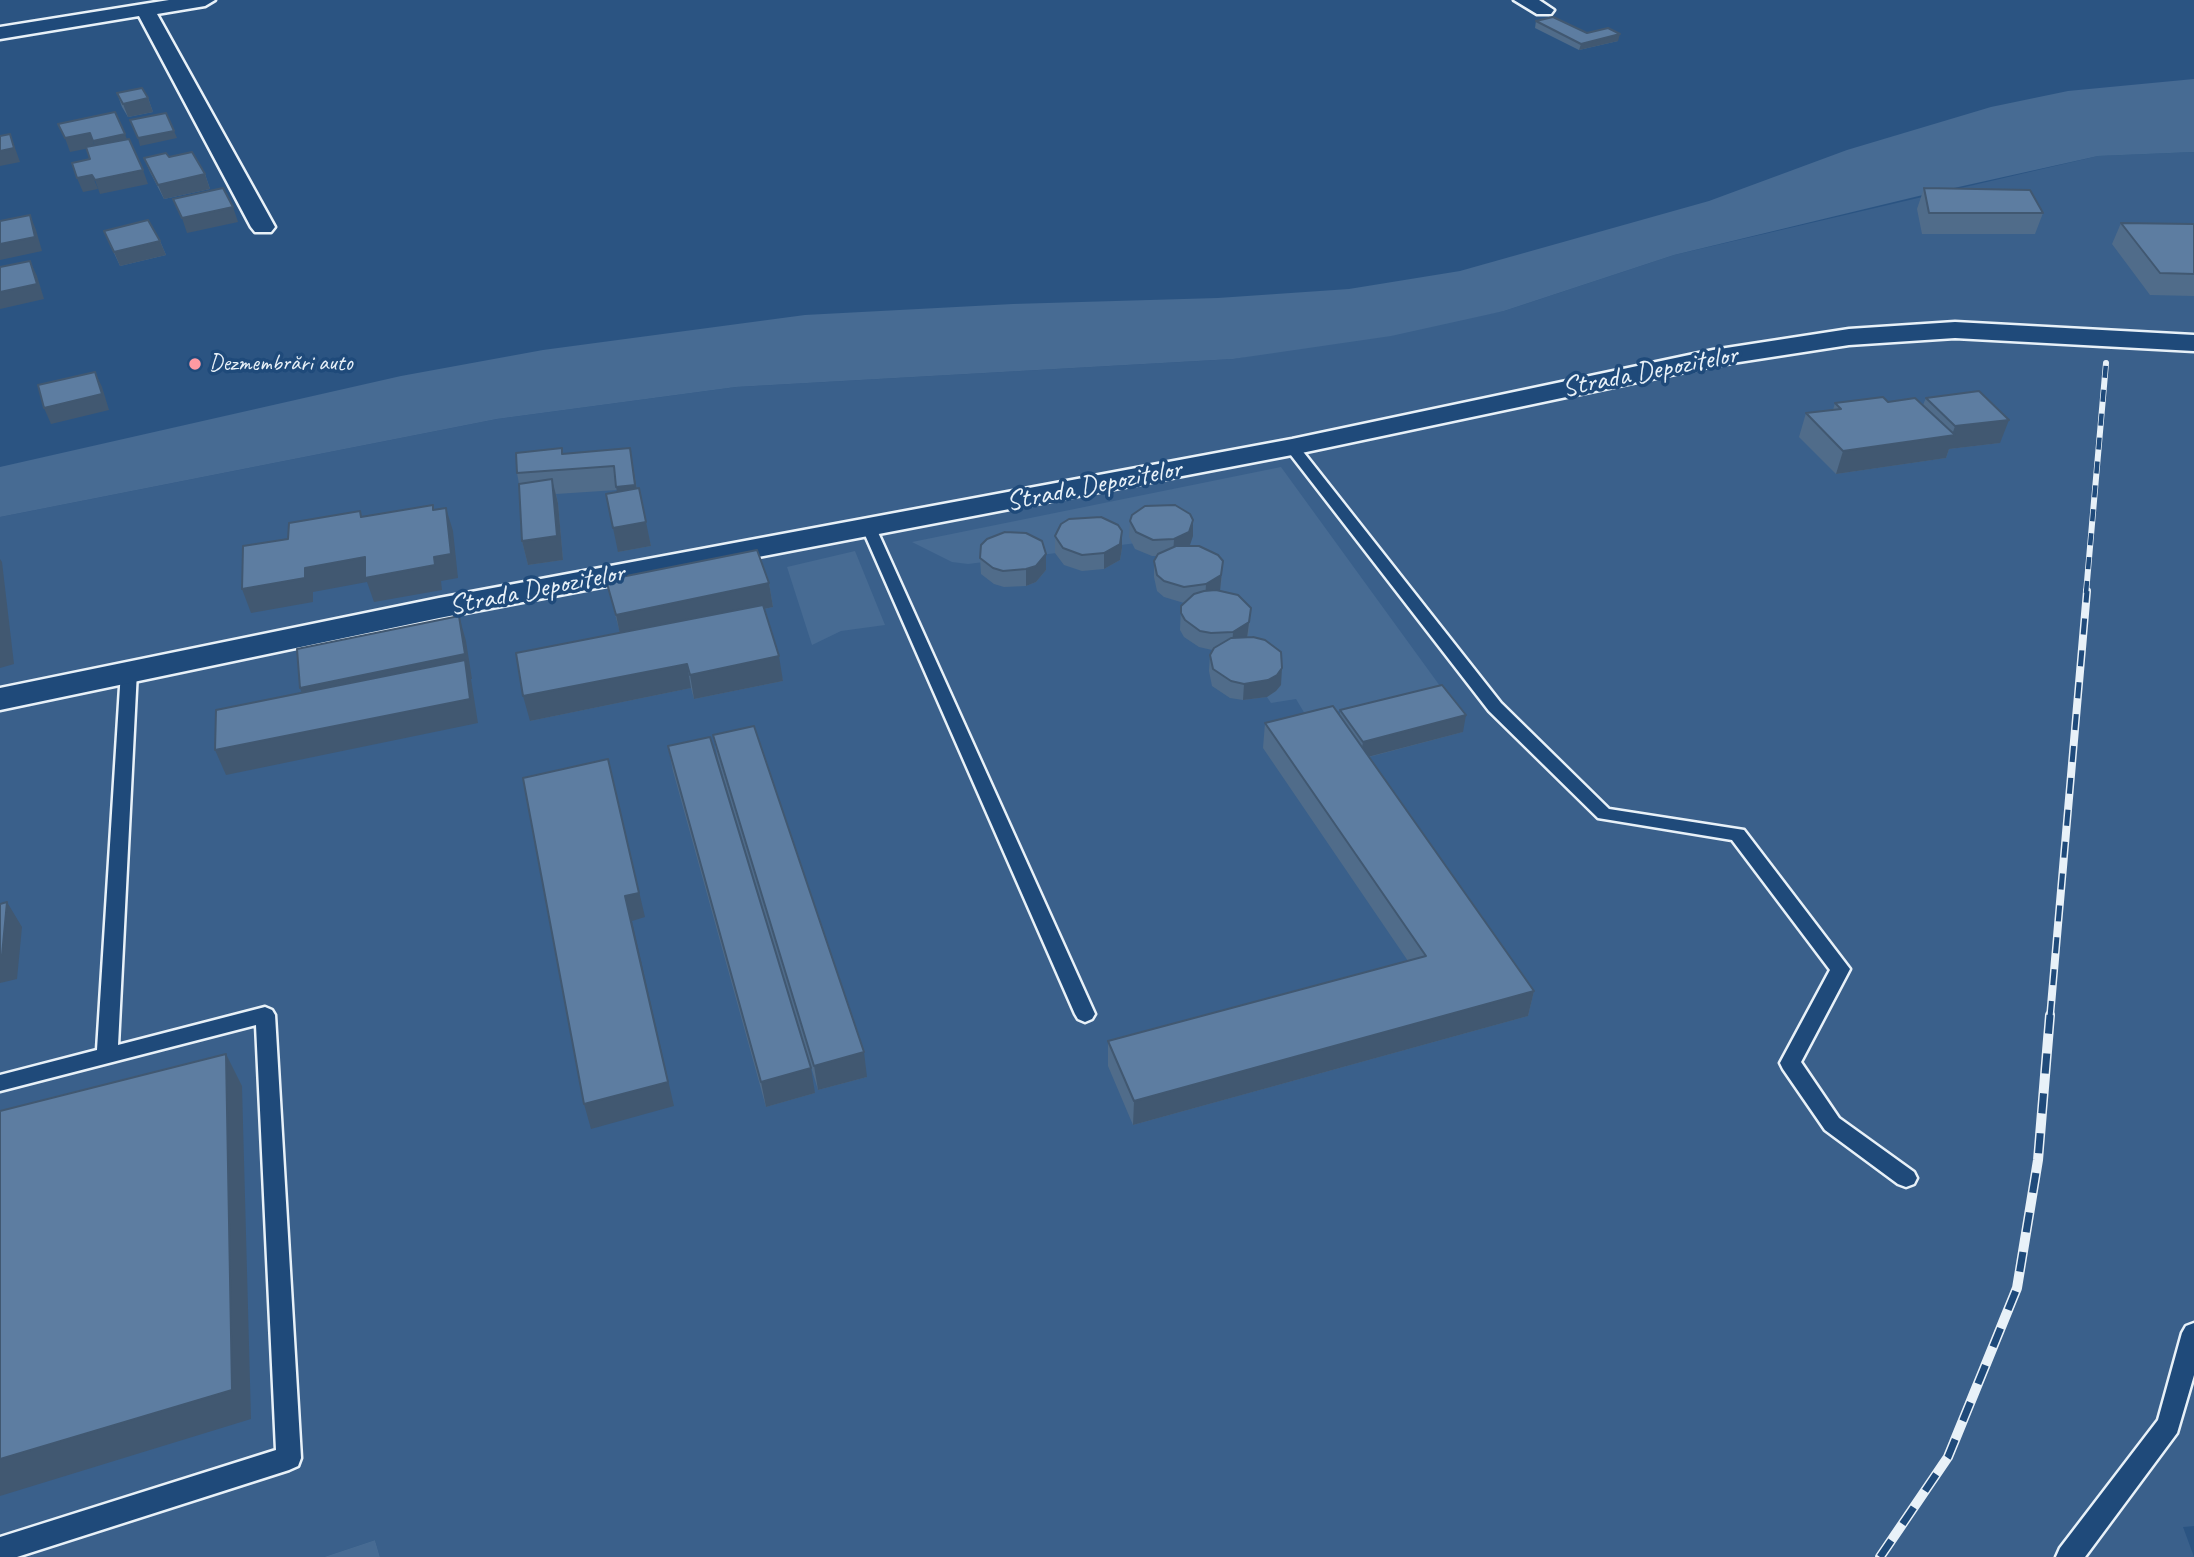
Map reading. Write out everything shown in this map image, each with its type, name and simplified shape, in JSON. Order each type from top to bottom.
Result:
[{"type":"street","points":[[0,33],[205,0]]},
{"type":"street","points":[[1524,0],[1544,10]]},
{"type":"street","points":[[145,10],[263,227]]},
{"type":"street","name":"Strada Depozitelor","points":[[0,699],[439,608],[1292,447],[1713,358],[1849,337],[1955,330],[2194,343]]},
{"type":"lane","points":[[1292,447],[1495,707],[1604,814],[1738,835],[1840,970],[1790,1063],[1832,1124],[1906,1178]]},
{"type":"lane","points":[[869,528],[1085,1014]]},
{"type":"lane","points":[[107,1056],[130,671]]},
{"type":"lane","points":[[0,1083],[265,1015],[289,1458],[0,1550]]},
{"type":"lane","points":[[2069,1557],[2168,1425],[2194,1333]]},
{"type":"shaded area","points":[[2194,79],[2194,152],[2098,156],[1927,194],[1674,255],[1504,311],[1391,336],[1233,359],[736,387],[497,419],[0,517],[0,467],[401,376],[543,350],[805,315],[1013,304],[1218,298],[1349,289],[1460,271],[1709,201],[1847,150],[1991,107],[2068,91]]},
{"type":"shaded area","points":[[2194,152],[2194,1526],[2183,1527],[2194,1557],[380,1557],[375,1540],[324,1557],[0,1557],[0,517],[497,419],[736,387],[1233,359],[1504,311],[1674,255],[2098,156]]},
{"type":"shaded area","points":[[1281,467],[1440,686],[1308,719],[1296,699],[1271,703],[1161,540],[968,564],[952,562],[912,542]]},
{"type":"shaded area","points":[[855,551],[885,625],[841,631],[812,645],[787,567]]},
{"type":"shaded area","points":[[375,1540],[380,1557],[324,1557]]},
{"type":"building","points":[[1553,17],[1587,33],[1608,28],[1620,34],[1581,44],[1536,21]]},
{"type":"building","points":[[142,88],[148,98],[123,104],[117,93]]},
{"type":"building","points":[[115,112],[125,134],[93,141],[90,133],[65,138],[58,124]]},
{"type":"building","points":[[166,113],[174,131],[138,138],[130,120]]},
{"type":"building","points":[[10,134],[14,148],[0,151],[0,136]]},
{"type":"building","points":[[129,139],[143,170],[95,180],[92,175],[77,178],[72,163],[90,159],[86,147]]},
{"type":"building","points":[[192,152],[205,174],[158,185],[144,158],[166,153],[169,157]]},
{"type":"building","points":[[223,188],[233,207],[182,218],[173,199]]},
{"type":"building","points":[[1924,188],[2030,190],[2043,213],[1929,213]]},
{"type":"building","points":[[30,215],[35,237],[0,244],[0,221]]},
{"type":"building","points":[[148,220],[160,241],[114,252],[104,231]]},
{"type":"building","points":[[2121,223],[2194,224],[2194,274],[2160,273]]},
{"type":"building","points":[[30,261],[37,284],[0,292],[0,267]]},
{"type":"building","points":[[95,372],[102,394],[44,408],[38,385]]},
{"type":"building","points":[[1979,391],[2009,420],[1955,426],[1926,398]]},
{"type":"building","points":[[1883,397],[1888,402],[1915,398],[1955,435],[1843,451],[1806,413],[1841,409],[1835,403]]},
{"type":"building","points":[[562,448],[562,454],[630,448],[635,485],[616,487],[614,466],[517,473],[516,453]]},
{"type":"building","points":[[552,479],[557,536],[522,541],[519,484]]},
{"type":"building","points":[[639,488],[646,522],[613,528],[606,494]]},
{"type":"building","points":[[433,505],[433,510],[446,508],[451,554],[434,557],[435,565],[365,578],[365,557],[305,568],[305,578],[242,589],[243,546],[288,539],[289,523],[360,511],[361,517]]},
{"type":"building","points":[[1175,505],[1190,514],[1193,520],[1189,532],[1174,539],[1153,540],[1136,532],[1130,521],[1132,515],[1145,506]]},
{"type":"building","points":[[1101,517],[1118,525],[1122,531],[1120,544],[1104,553],[1082,555],[1063,548],[1055,536],[1061,524],[1069,519]]},
{"type":"building","points":[[1005,532],[1026,533],[1042,541],[1046,554],[1036,566],[1026,569],[1003,571],[993,568],[980,558],[981,545],[987,539]]},
{"type":"building","points":[[1176,546],[1199,546],[1218,555],[1223,561],[1221,575],[1206,584],[1184,587],[1164,581],[1157,575],[1154,561],[1158,554]]},
{"type":"building","points":[[757,550],[769,583],[616,615],[606,580]]},
{"type":"building","points":[[1216,590],[1238,595],[1251,608],[1249,622],[1233,632],[1211,633],[1200,631],[1185,620],[1181,606],[1194,594]]},
{"type":"building","points":[[763,605],[779,656],[690,675],[687,664],[523,696],[516,653]]},
{"type":"building","points":[[459,616],[465,654],[300,688],[297,649]]},
{"type":"building","points":[[1253,637],[1265,640],[1281,652],[1282,668],[1277,675],[1268,680],[1244,684],[1231,681],[1213,669],[1210,655],[1214,648],[1231,638]]},
{"type":"building","points":[[465,660],[470,699],[215,750],[216,710]]},
{"type":"building","points":[[1442,685],[1466,715],[1363,742],[1340,710]]},
{"type":"building","points":[[1333,706],[1534,991],[1134,1101],[1108,1041],[1426,956],[1265,723]]},
{"type":"building","points":[[754,726],[864,1052],[814,1066],[713,735]]},
{"type":"building","points":[[710,737],[811,1068],[761,1082],[668,746]]},
{"type":"building","points":[[608,759],[639,893],[625,896],[668,1082],[584,1104],[523,778]]},
{"type":"building","points":[[7,902],[2,955],[0,955],[0,904]]},
{"type":"building","points":[[226,1054],[232,1390],[0,1459],[0,1111]]},
{"type":"railway","points":[[2086,593],[2106,363]]},
{"type":"railway","points":[[2050,1017],[2087,591]]},
{"type":"railway","points":[[1880,1557],[1948,1457],[2017,1288],[2038,1160],[2050,1015]]},
{"type":"place","name":"Dezmembrări auto","points":[[195,364]]}]
